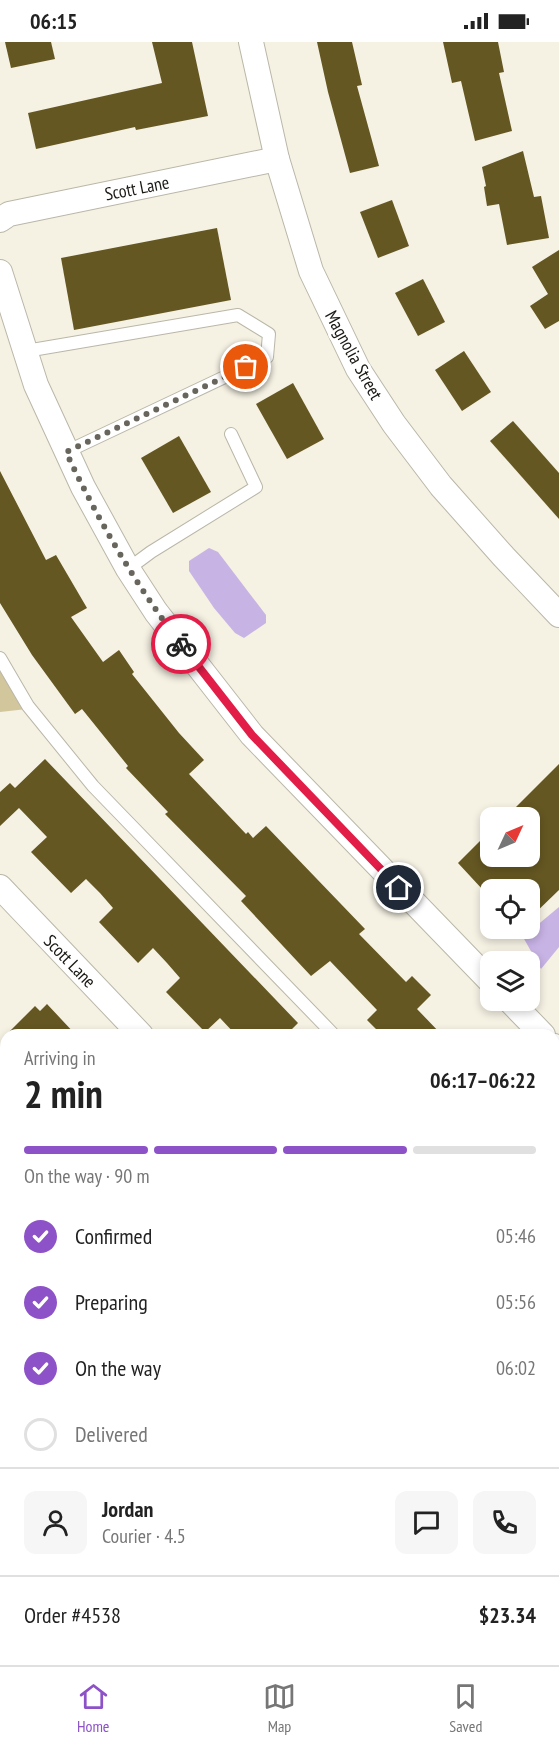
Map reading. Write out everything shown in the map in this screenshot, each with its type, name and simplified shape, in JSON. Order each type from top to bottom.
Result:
[{"type":"street","name":"Magnolia Street","points":[[251,42],[277,159],[311,271],[358,369],[394,424],[441,486],[559,615]]},
{"type":"street","name":"Scott Lane","points":[[0,220],[9,214],[277,159]]},
{"type":"street","points":[[0,272],[36,386],[66,452],[128,569],[156,612],[252,735],[480,971]]},
{"type":"street","name":"Scott Lane","points":[[0,887],[135,1029]]},
{"type":"street","points":[[520,1011],[537,1029]]},
{"type":"lane","points":[[26,351],[238,315],[269,334],[267,357],[66,452]]},
{"type":"lane","points":[[128,569],[151,552],[256,487],[231,434]]},
{"type":"lane","points":[[0,658],[28,706],[93,786],[328,1029]]},
{"type":"shaded area","points":[[209,548],[218,552],[266,615],[266,623],[244,638],[235,633],[214,608],[189,571],[189,561]]},
{"type":"shaded area","points":[[0,662],[27,709],[0,712]]},
{"type":"shaded area","points":[[559,907],[559,947],[541,969],[540,951],[531,951],[524,939],[540,939],[540,923]]},
{"type":"building","points":[[5,42],[51,42],[55,59],[11,68]]},
{"type":"building","points":[[152,42],[192,42],[208,116],[136,130],[135,127],[36,149],[28,113],[162,83]]},
{"type":"building","points":[[317,42],[352,42],[362,85],[357,86],[379,166],[350,173]]},
{"type":"building","points":[[443,42],[498,42],[504,72],[499,73],[512,131],[475,141],[461,81],[452,83]]},
{"type":"building","points":[[523,151],[534,197],[541,196],[549,238],[507,245],[499,204],[487,206],[482,167]]},
{"type":"building","points":[[392,200],[409,246],[378,258],[360,212]]},
{"type":"building","points":[[217,228],[231,300],[74,330],[61,258]]},
{"type":"building","points":[[559,250],[559,321],[545,329],[530,306],[548,294],[532,267]]},
{"type":"building","points":[[423,279],[445,322],[418,336],[395,293]]},
{"type":"building","points":[[464,351],[491,392],[462,411],[435,370]]},
{"type":"building","points":[[293,383],[324,439],[287,459],[256,404]]},
{"type":"building","points":[[513,421],[559,473],[559,519],[490,441]]},
{"type":"building","points":[[179,436],[211,492],[173,513],[141,458]]},
{"type":"building","points":[[0,471],[46,560],[56,555],[87,608],[71,617],[103,662],[119,650],[134,672],[132,674],[179,733],[204,760],[189,774],[246,834],[248,832],[253,838],[266,826],[365,929],[359,934],[406,982],[412,976],[431,995],[417,1009],[436,1029],[376,1029],[367,1020],[377,1010],[330,961],[311,976],[241,901],[246,896],[165,814],[168,812],[126,768],[128,766],[82,709],[75,714],[32,655],[0,603]]},
{"type":"building","points":[[45,759],[298,1023],[292,1029],[230,1029],[220,1018],[208,1029],[202,1029],[166,992],[180,978],[153,948],[138,963],[99,922],[113,908],[100,893],[86,879],[71,893],[31,852],[47,837],[19,808],[0,826],[0,792],[10,783],[15,788]]},
{"type":"building","points":[[559,764],[559,890],[540,908],[540,879],[480,879],[480,887],[458,863],[480,841],[480,867],[540,867],[540,807],[516,807]]},
{"type":"building","points":[[47,1004],[70,1029],[12,1029],[35,1006],[40,1011]]},
{"type":"way so far","points":[[181,644],[156,612],[128,569],[66,452],[246,367]]},
{"type":"route","points":[[181,644],[252,735],[399,888]]}]
